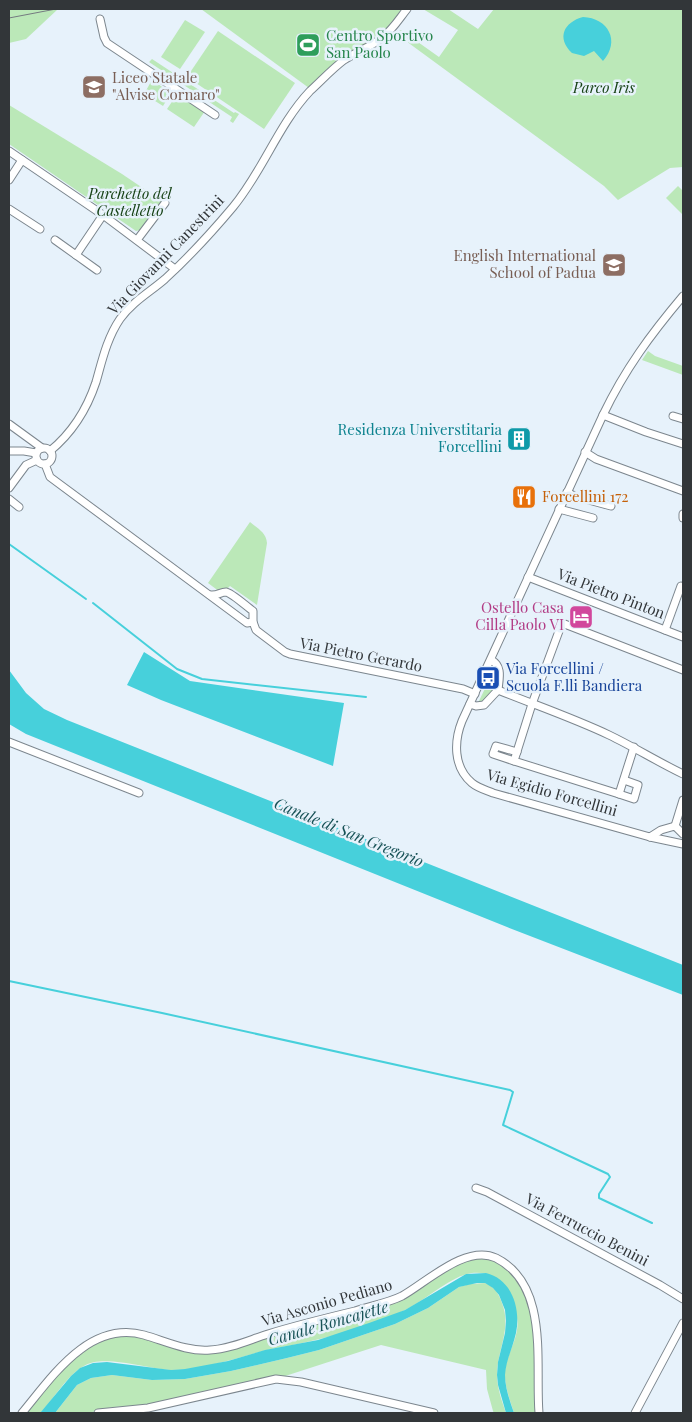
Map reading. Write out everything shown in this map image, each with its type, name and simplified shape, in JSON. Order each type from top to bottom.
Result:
[{"type":"street","name":"Via Giovanni Canestrini","points":[[45,464],[50,462],[52,458],[50,451],[70,432],[85,410],[106,348],[120,319],[196,249],[244,194],[298,104],[344,60],[382,39],[407,9]]},
{"type":"street","points":[[100,19],[107,44],[215,114]]},
{"type":"street","points":[[9,151],[103,215],[175,269]]},
{"type":"street","points":[[9,180],[22,160]]},
{"type":"street","points":[[137,240],[165,203]]},
{"type":"street","points":[[9,209],[40,230]]},
{"type":"street","points":[[76,255],[103,215]]},
{"type":"street","points":[[55,240],[97,270]]},
{"type":"street","name":"Via Egidio Forcellini","points":[[683,296],[629,366],[603,414],[459,728],[456,753],[460,767],[472,783],[493,793],[683,844]]},
{"type":"street","points":[[603,414],[646,432],[683,444]]},
{"type":"street","points":[[673,416],[683,418]]},
{"type":"street","points":[[9,424],[38,454],[40,463],[45,464]]},
{"type":"street","points":[[9,488],[26,465],[38,454],[46,448],[50,451]]},
{"type":"street","points":[[9,451],[24,450],[38,454]]},
{"type":"street","points":[[585,452],[596,460],[683,490]]},
{"type":"street","name":"Via Pietro Gerardo","points":[[45,464],[50,477],[215,597],[247,623],[254,625]]},
{"type":"street","points":[[567,492],[574,496],[611,506]]},
{"type":"street","points":[[9,499],[20,507]]},
{"type":"street","points":[[559,509],[593,518]]},
{"type":"street","name":"Via Pietro Pinton","points":[[528,577],[683,638]]},
{"type":"street","points":[[665,630],[681,586]]},
{"type":"street","name":"Via Pietro Gerardo","points":[[215,597],[224,592],[229,593],[252,611],[254,625],[262,635],[290,654],[463,689],[475,694]]},
{"type":"street","points":[[514,761],[532,704],[562,623],[683,670]]},
{"type":"street","points":[[470,704],[484,706],[498,690],[499,668],[497,663],[491,660]]},
{"type":"street","points":[[498,690],[607,734],[683,774]]},
{"type":"street","points":[[9,742],[139,793]]},
{"type":"street","points":[[517,752],[496,746],[493,754],[634,799],[638,784],[624,780]]},
{"type":"street","points":[[619,794],[634,747]]},
{"type":"street","points":[[675,826],[683,800]]},
{"type":"street","points":[[650,836],[675,826]]},
{"type":"street","points":[[675,826],[683,834]]},
{"type":"street","name":"Via Ferruccio Benini","points":[[476,1188],[495,1196],[683,1299]]},
{"type":"street","name":"Via Asconio Pediano","points":[[22,1413],[61,1366],[71,1357],[94,1340],[113,1332],[131,1332],[194,1350],[208,1351],[223,1348],[400,1297],[426,1282],[453,1262],[474,1255],[495,1258],[517,1274],[531,1300],[537,1323],[539,1413]]},
{"type":"street","points":[[635,1413],[683,1323]]},
{"type":"street","points":[[98,1413],[148,1408],[276,1379],[301,1382],[434,1413]]},
{"type":"green space","points":[[9,9],[58,9],[26,39],[9,43]]},
{"type":"green space","name":"Centro Sportivo San Paolo","points":[[201,9],[404,9],[379,37],[309,88]]},
{"type":"green space","name":"Parco Iris","points":[[423,9],[448,9],[478,29],[494,9],[683,9],[683,167],[670,168],[618,200],[604,186],[395,33],[401,30],[439,57],[458,30]]},
{"type":"green space","points":[[185,20],[205,32],[180,69],[161,57]]},
{"type":"green space","points":[[218,31],[295,83],[264,129],[187,77]]},
{"type":"green space","points":[[152,59],[234,113],[239,114],[233,123],[230,121],[232,117],[149,62]]},
{"type":"green space","points":[[152,80],[171,93],[163,106],[144,94]]},
{"type":"green space","points":[[178,93],[205,111],[194,127],[167,109]]},
{"type":"green space","name":"Parchetto del Castelletto","points":[[9,105],[122,174],[162,201],[140,230],[136,231],[9,144]]},
{"type":"green space","points":[[678,186],[683,191],[683,215],[666,198]]},
{"type":"green space","points":[[648,351],[655,356],[683,366],[683,375],[642,360]]},
{"type":"green space","points":[[250,522],[263,533],[267,543],[257,605],[230,586],[220,592],[208,583]]},
{"type":"green space","points":[[495,668],[497,670],[496,690],[482,704],[478,703]]},
{"type":"green space","points":[[474,1257],[495,1259],[516,1274],[531,1300],[536,1324],[537,1413],[514,1413],[507,1388],[505,1370],[516,1335],[517,1318],[486,1273],[469,1273],[444,1285],[395,1315],[371,1324],[217,1364],[182,1370],[170,1370],[126,1363],[102,1361],[92,1363],[84,1366],[72,1375],[40,1413],[25,1413],[61,1368],[95,1341],[130,1333],[207,1354],[222,1351],[291,1329],[401,1298],[454,1263]]},
{"type":"green space","points":[[485,1283],[494,1288],[498,1294],[505,1313],[505,1331],[497,1375],[499,1390],[506,1413],[494,1413],[493,1411],[487,1389],[486,1370],[381,1345],[276,1379],[148,1406],[113,1407],[88,1413],[55,1413],[77,1385],[91,1378],[112,1375],[152,1380],[185,1379],[287,1358],[319,1350],[395,1324],[428,1308],[459,1287]]},
{"type":"water","points":[[583,17],[599,21],[609,32],[611,46],[603,61],[594,51],[584,56],[572,53],[564,42],[564,31],[567,27],[576,19]]},
{"type":"water","points":[[144,652],[190,681],[344,703],[333,766],[161,700],[127,685]]},
{"type":"water","points":[[9,670],[26,693],[44,709],[67,720],[683,965],[683,995],[507,927],[26,734],[9,724]]},
{"type":"water","points":[[486,1273],[495,1276],[508,1288],[516,1305],[516,1333],[505,1375],[507,1390],[514,1413],[506,1413],[497,1375],[505,1333],[505,1310],[499,1295],[493,1288],[485,1283],[477,1283],[459,1287],[428,1308],[395,1324],[319,1350],[231,1371],[185,1379],[152,1380],[112,1375],[91,1378],[77,1385],[55,1413],[40,1413],[71,1376],[80,1368],[93,1363],[107,1362],[171,1370],[228,1361],[265,1350],[318,1340],[369,1323],[405,1310],[466,1274]]},
{"type":"waterway","points":[[9,544],[86,599]]},
{"type":"waterway","points":[[93,603],[177,669],[202,679],[366,697]]},
{"type":"waterway","points":[[9,981],[510,1090],[513,1092],[503,1125],[608,1174],[610,1177],[599,1194],[599,1198],[652,1223]]},
{"type":"tram line","points":[[9,18],[56,9]]},
{"type":"place","name":"Centro Sportivo San Paolo","points":[[308,45]]},
{"type":"place","name":"Liceo Statale \"Alvise Cornaro\"","points":[[94,87]]},
{"type":"place","name":"English International School of Padua","points":[[614,265]]},
{"type":"place","name":"Residenza Universtitaria Forcellini","points":[[519,439]]},
{"type":"place","name":"Forcellini 172","points":[[524,497]]},
{"type":"place","name":"Ostello Casa Cilla Paolo VI","points":[[581,617]]},
{"type":"place","name":"Via Forcellini / Scuola F.lli Bandiera","points":[[488,678]]},
{"type":"water label","name":"Canale di San Gregorio","points":[[349,832]]},
{"type":"water label","name":"Canale Roncajette","points":[[328,1323]]}]
